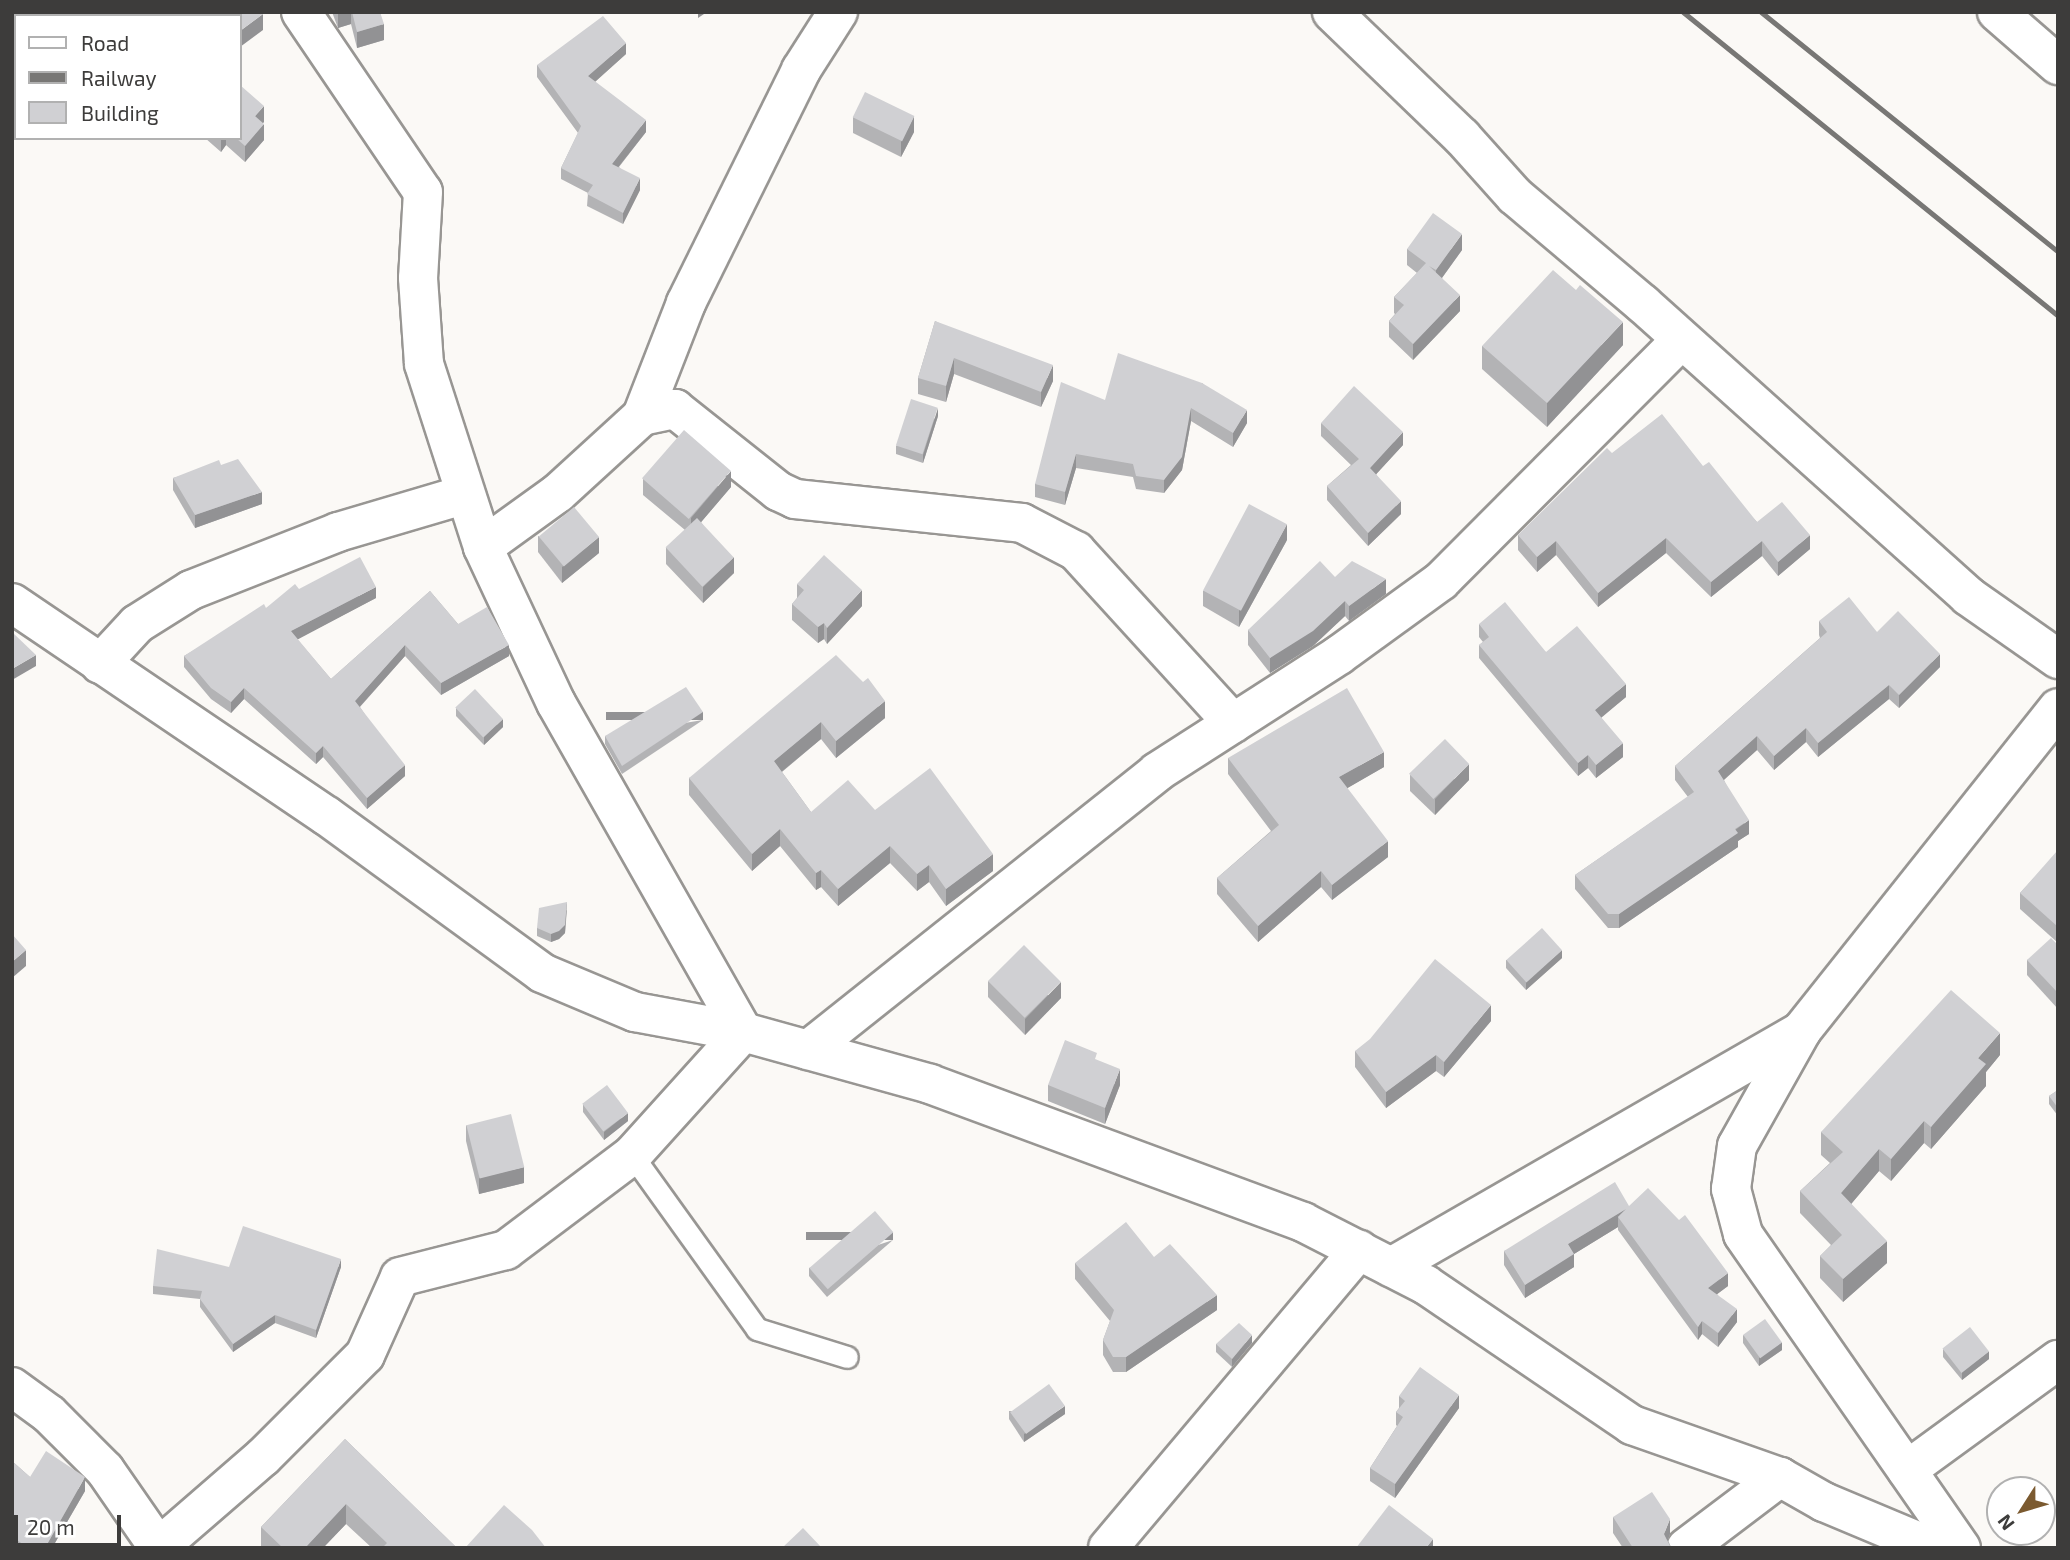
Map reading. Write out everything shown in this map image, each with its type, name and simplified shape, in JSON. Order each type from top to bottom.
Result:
[{"type":"street","points":[[302,12],[424,192],[418,278],[424,364],[463,495],[483,547],[556,703],[743,1032]]},
{"type":"street","points":[[483,547],[558,493],[642,416],[686,303],[801,70],[838,12]]},
{"type":"street","points":[[1332,12],[1462,137],[1515,196],[1968,596],[2058,659]]},
{"type":"street","points":[[1997,12],[2058,65]]},
{"type":"street","points":[[808,1050],[1157,772],[1441,581],[1681,341]]},
{"type":"street","points":[[642,416],[675,409],[778,491],[795,499],[1022,523],[1033,528],[1076,551],[1233,723]]},
{"type":"street","points":[[100,664],[136,624],[191,590],[338,533],[463,495]]},
{"type":"street","points":[[12,603],[327,816],[542,974],[635,1012],[743,1032],[930,1084],[1303,1222],[1426,1285],[1632,1425],[1780,1477],[1824,1503],[1934,1548]]},
{"type":"street","points":[[1961,1548],[1743,1234],[1731,1189],[1737,1146],[1802,1030],[2058,708]]},
{"type":"street","points":[[1108,1548],[1375,1258],[1802,1030]]},
{"type":"street","points":[[12,1387],[49,1414],[105,1470],[159,1547],[263,1457],[365,1354],[400,1278],[506,1250],[632,1155],[743,1032]]},
{"type":"street","points":[[1907,1470],[2058,1360]]},
{"type":"street","points":[[1686,1548],[1780,1477]]},
{"type":"lane","points":[[632,1155],[757,1329],[847,1357]]},
{"type":"building","points":[[261,12],[263,14],[242,30],[242,14],[216,14]]},
{"type":"building","points":[[352,12],[380,12],[384,24],[357,32]]},
{"type":"building","points":[[603,16],[626,43],[588,76],[646,120],[612,164],[640,178],[623,213],[587,194],[593,185],[561,168],[581,126],[537,65]]},
{"type":"building","points":[[242,87],[264,106],[255,116],[264,124],[245,146],[238,140],[242,140]]},
{"type":"building","points":[[865,92],[914,116],[902,141],[853,117]]},
{"type":"building","points":[[1433,213],[1462,234],[1436,270],[1429,266],[1460,295],[1413,344],[1389,321],[1404,305],[1394,297],[1426,263],[1407,249]]},
{"type":"building","points":[[1553,270],[1576,290],[1580,285],[1623,322],[1547,403],[1482,346]]},
{"type":"building","points":[[935,321],[1053,365],[1041,392],[954,358],[946,386],[918,378]]},
{"type":"building","points":[[1118,353],[1202,383],[1247,410],[1233,433],[1191,408],[1182,457],[1164,480],[1136,476],[1133,464],[1076,454],[1065,492],[1035,484],[1061,382],[1105,400]]},
{"type":"building","points":[[1354,386],[1403,432],[1370,468],[1401,501],[1368,533],[1327,486],[1359,459],[1321,423]]},
{"type":"building","points":[[911,399],[938,408],[922,454],[896,446]]},
{"type":"building","points":[[1662,414],[1703,466],[1709,462],[1757,522],[1782,502],[1810,535],[1778,562],[1762,541],[1711,582],[1666,538],[1598,593],[1556,541],[1537,557],[1518,535],[1607,448],[1612,453]]},
{"type":"building","points":[[684,430],[731,471],[689,519],[642,478]]},
{"type":"building","points":[[238,459],[262,492],[195,515],[173,478],[219,460],[221,465]]},
{"type":"building","points":[[1249,504],[1287,524],[1241,611],[1203,591]]},
{"type":"building","points":[[574,507],[599,537],[564,566],[539,537]]},
{"type":"building","points":[[697,518],[734,557],[702,587],[666,547]]},
{"type":"building","points":[[824,555],[862,590],[827,628],[824,623],[818,627],[792,604],[804,590],[797,584]]},
{"type":"building","points":[[360,557],[376,587],[291,631],[331,679],[430,591],[458,624],[487,607],[509,645],[441,683],[405,645],[355,701],[405,765],[367,798],[323,746],[316,753],[244,688],[231,702],[211,688],[184,656],[264,604],[266,608],[295,584],[299,589]]},
{"type":"building","points":[[1320,561],[1335,577],[1352,561],[1386,579],[1349,606],[1345,601],[1313,631],[1270,658],[1248,630]]},
{"type":"building","points":[[1849,597],[1877,632],[1898,611],[1940,654],[1899,695],[1889,685],[1818,743],[1806,728],[1774,756],[1757,736],[1718,771],[1749,820],[1735,829],[1738,833],[1619,914],[1608,914],[1575,875],[1694,792],[1675,766],[1827,632],[1819,621]]},
{"type":"building","points":[[1505,602],[1546,652],[1577,626],[1626,684],[1595,710],[1623,743],[1596,765],[1588,755],[1578,763],[1479,645],[1489,637],[1479,624]]},
{"type":"building","points":[[12,632],[36,655],[12,669]]},
{"type":"building","points":[[836,655],[863,682],[868,678],[885,701],[836,741],[821,722],[774,761],[811,812],[848,780],[875,810],[930,768],[993,854],[946,889],[929,865],[917,874],[890,846],[838,889],[821,870],[816,873],[780,829],[752,854],[689,778]]},
{"type":"building","points":[[686,687],[703,712],[622,766],[605,736]]},
{"type":"building","points":[[1347,688],[1384,752],[1339,777],[1388,841],[1332,885],[1321,871],[1258,926],[1217,878],[1279,825],[1228,758]]},
{"type":"building","points":[[475,689],[503,719],[483,737],[455,707]]},
{"type":"building","points":[[1445,739],[1469,764],[1433,799],[1409,774]]},
{"type":"building","points":[[2058,852],[2057,926],[2020,893]]},
{"type":"building","points":[[567,902],[565,925],[559,931],[551,934],[537,928],[539,908]]},
{"type":"building","points":[[1542,928],[1562,950],[1526,982],[1506,960]]},
{"type":"building","points":[[12,934],[26,950],[12,962]]},
{"type":"building","points":[[2051,938],[2058,945],[2058,993],[2027,960]]},
{"type":"building","points":[[1024,945],[1061,982],[1025,1018],[988,981]]},
{"type":"building","points":[[1435,959],[1491,1005],[1444,1062],[1436,1055],[1386,1092],[1355,1051],[1370,1039]]},
{"type":"building","points":[[1951,990],[2000,1033],[1978,1058],[1986,1064],[1931,1127],[1924,1121],[1891,1159],[1879,1149],[1841,1193],[1887,1241],[1843,1279],[1820,1256],[1842,1235],[1800,1191],[1843,1152],[1821,1132]]},
{"type":"building","points":[[1065,1040],[1097,1053],[1095,1059],[1120,1069],[1105,1108],[1048,1085]]},
{"type":"building","points":[[607,1085],[628,1113],[603,1132],[582,1104]]},
{"type":"building","points":[[2058,1090],[2058,1108],[2049,1096]]},
{"type":"building","points":[[511,1114],[524,1167],[480,1178],[466,1125]]},
{"type":"building","points":[[1615,1182],[1629,1206],[1648,1188],[1679,1220],[1685,1215],[1728,1273],[1708,1288],[1737,1309],[1718,1333],[1702,1321],[1698,1327],[1618,1217],[1626,1209],[1568,1244],[1574,1254],[1525,1285],[1504,1251]]},
{"type":"building","points":[[875,1211],[893,1232],[828,1289],[809,1268]]},
{"type":"building","points":[[1126,1222],[1154,1257],[1170,1244],[1217,1295],[1126,1357],[1113,1357],[1103,1340],[1114,1310],[1075,1263]]},
{"type":"building","points":[[243,1226],[341,1259],[316,1330],[275,1315],[233,1344],[200,1299],[202,1291],[153,1286],[157,1249],[229,1267]]},
{"type":"building","points":[[1765,1319],[1782,1342],[1760,1358],[1743,1335]]},
{"type":"building","points":[[1239,1323],[1252,1335],[1232,1359],[1216,1344]]},
{"type":"building","points":[[1970,1327],[1989,1351],[1962,1373],[1942,1349]]},
{"type":"building","points":[[1420,1367],[1459,1395],[1395,1484],[1370,1468],[1403,1417],[1396,1412],[1405,1401],[1399,1396]]},
{"type":"building","points":[[1049,1384],[1065,1406],[1026,1434],[1010,1412]]},
{"type":"building","points":[[345,1439],[457,1548],[382,1548],[387,1543],[346,1504],[305,1548],[283,1548],[261,1527]]},
{"type":"building","points":[[46,1451],[85,1477],[45,1548],[29,1548],[12,1537],[12,1461],[30,1477]]},
{"type":"building","points":[[1652,1492],[1670,1519],[1664,1534],[1671,1548],[1633,1548],[1613,1517]]},
{"type":"building","points":[[504,1505],[532,1530],[546,1548],[465,1548]]},
{"type":"building","points":[[1389,1505],[1433,1539],[1426,1548],[1356,1548]]},
{"type":"building","points":[[803,1528],[822,1548],[782,1548]]},
{"type":"railway","points":[[1683,12],[2058,316]]},
{"type":"railway","points":[[1761,12],[2058,252]]}]
